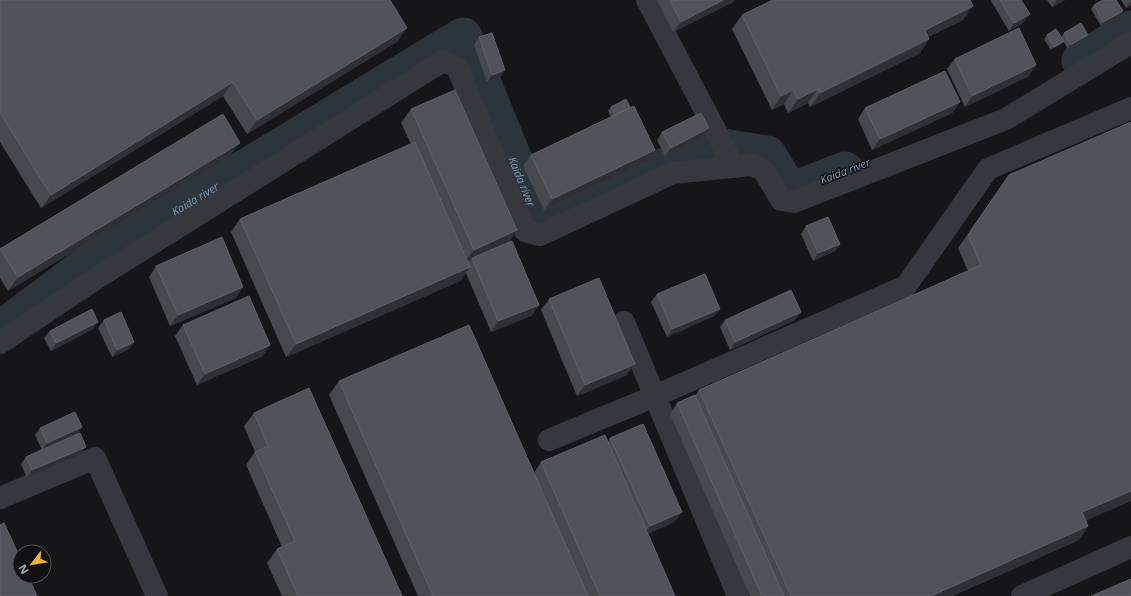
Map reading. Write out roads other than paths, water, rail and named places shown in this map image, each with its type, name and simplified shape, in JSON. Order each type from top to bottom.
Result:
[{"type":"street","points":[[647,0],[731,162]]},
{"type":"street","points":[[0,344],[101,276],[443,60],[457,66],[525,231],[540,235],[673,173],[731,162],[752,165],[764,171],[781,200],[794,202],[1006,119],[1131,43]]},
{"type":"street","points":[[549,440],[655,396],[906,286],[988,169],[1131,108]]},
{"type":"street","points":[[624,322],[738,596]]},
{"type":"street","points":[[0,498],[94,458],[158,596]]},
{"type":"street","points":[[1022,596],[1131,547]]},
{"type":"waterway","name":"Kaida river","points":[[1081,61],[1131,30]]},
{"type":"waterway","name":"Kaida river","points":[[0,331],[96,259],[463,37],[537,219],[673,164],[723,148],[767,155],[787,187],[796,190],[845,171]]}]
